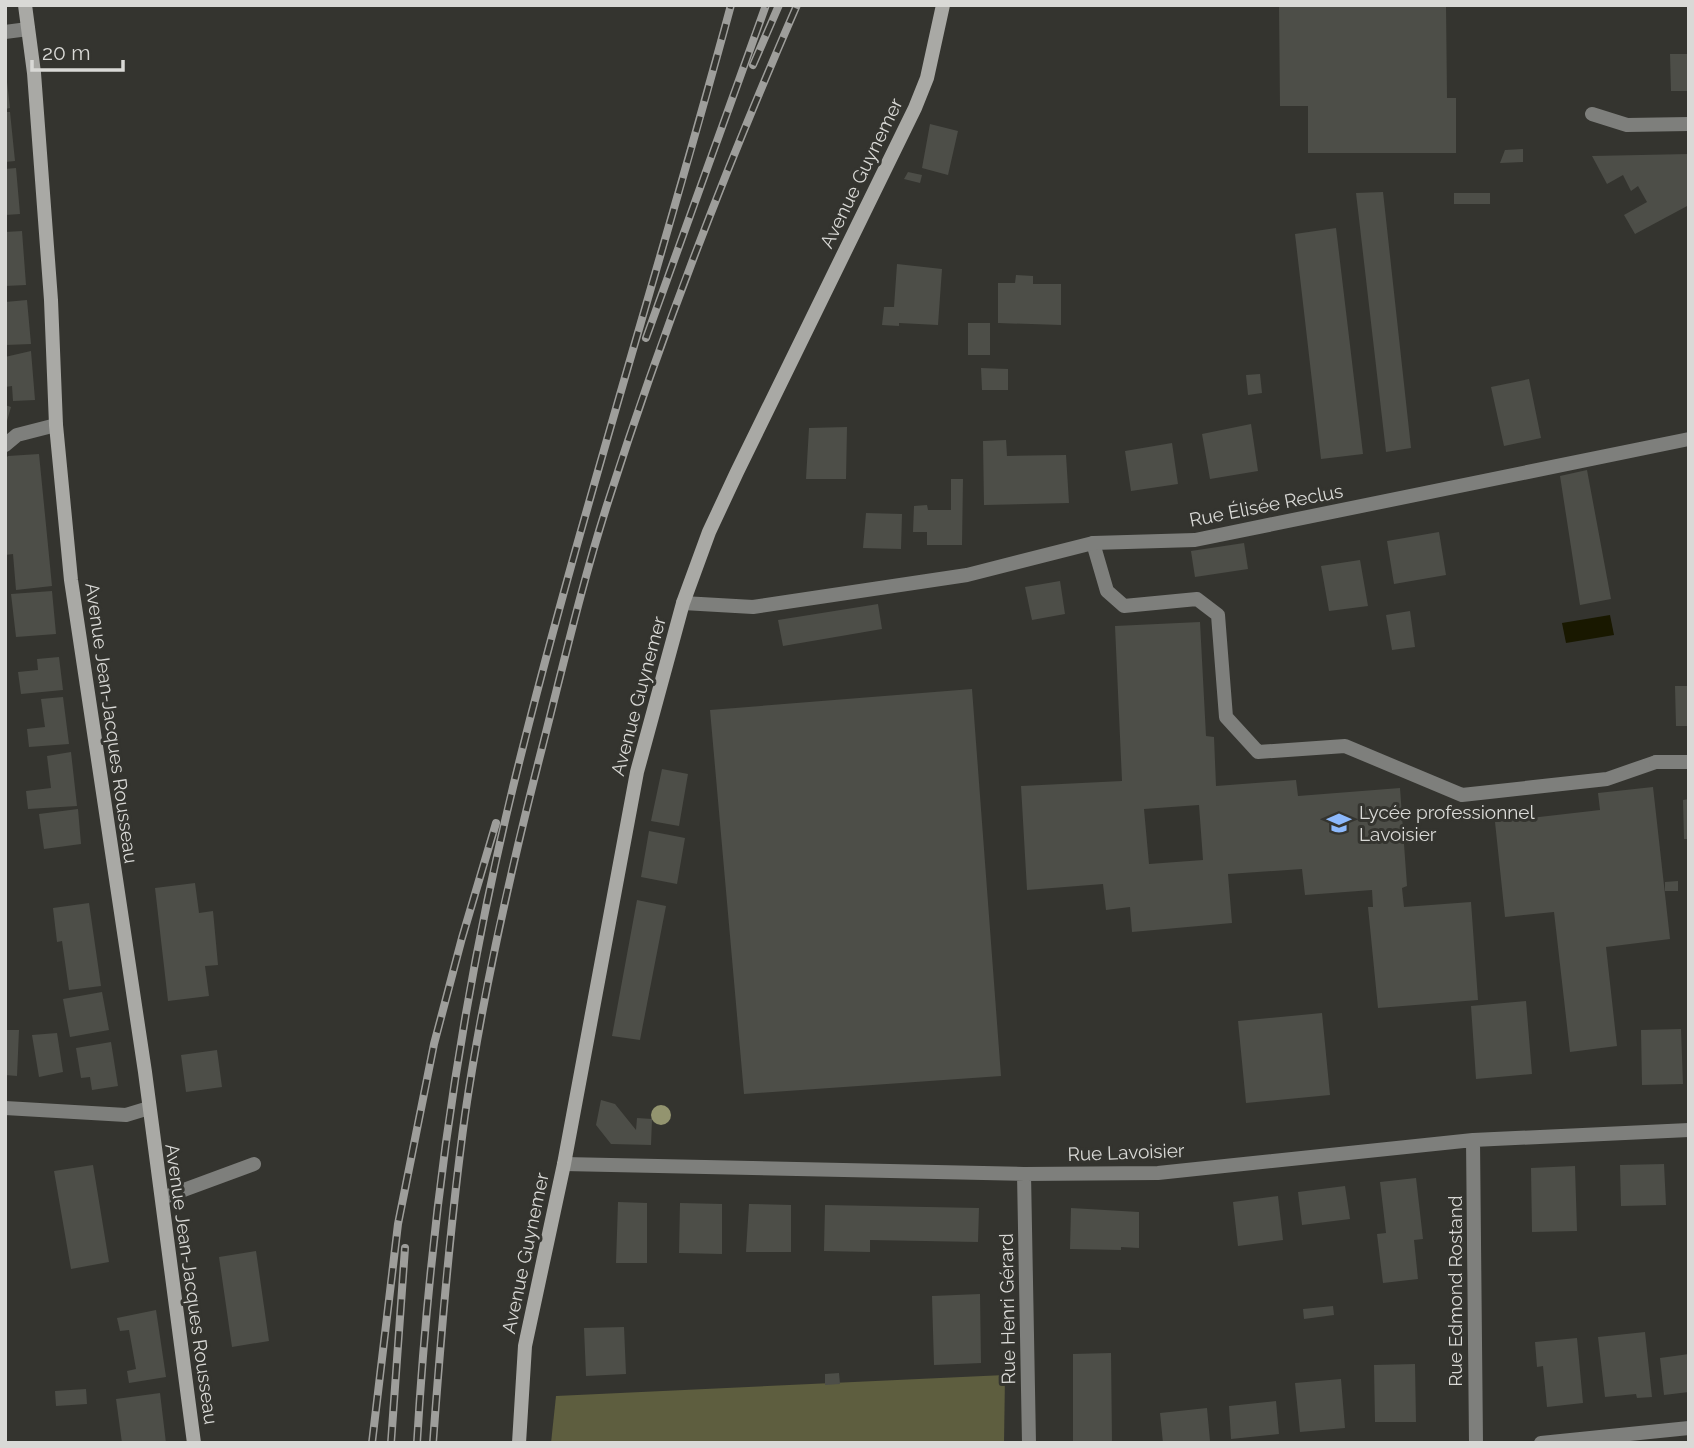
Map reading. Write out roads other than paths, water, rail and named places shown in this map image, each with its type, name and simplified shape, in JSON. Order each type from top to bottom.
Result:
[{"type":"main road","name":"Avenue Jean-Jacques Rousseau","points":[[25,5],[34,73],[51,300],[56,425],[71,580],[162,1198],[194,1443]]},
{"type":"main road","name":"Avenue Guynemer","points":[[519,1443],[525,1346],[564,1164],[637,772],[683,603],[709,532],[737,472],[915,108],[927,78],[943,5]]},
{"type":"street","points":[[5,32],[28,29]]},
{"type":"street","points":[[1592,114],[1627,125],[1689,124]]},
{"type":"street","points":[[5,445],[17,435],[56,425]]},
{"type":"street","name":"Rue Élisée Reclus","points":[[683,603],[753,607],[967,575],[1093,543],[1195,540],[1689,439]]},
{"type":"street","points":[[1093,543],[1107,591],[1124,606],[1197,599],[1218,615],[1226,717],[1258,752],[1345,746],[1462,795],[1607,779],[1656,762],[1689,762]]},
{"type":"street","points":[[5,1108],[126,1115],[149,1108]]},
{"type":"street","name":"Rue Lavoisier","points":[[564,1164],[1024,1174],[1158,1173],[1474,1140],[1689,1130]]},
{"type":"street","name":"Rue Edmond Rostand","points":[[1474,1140],[1475,1443]]},
{"type":"street","points":[[162,1198],[254,1164]]},
{"type":"street","name":"Rue Henri Gérard","points":[[1024,1174],[1029,1443]]},
{"type":"street","points":[[1541,1443],[1689,1428]]},
{"type":"railway","points":[[417,1443],[430,1277],[450,1111],[495,864],[565,588],[731,5]]},
{"type":"railway","points":[[646,338],[766,5]]},
{"type":"railway","points":[[753,65],[779,5]]},
{"type":"railway","points":[[433,1443],[450,1238],[472,1069],[509,885],[565,655],[599,532],[650,376],[720,189],[797,5]]},
{"type":"railway","points":[[372,1443],[398,1224],[434,1044],[496,823]]},
{"type":"railway","points":[[391,1443],[405,1248]]},
{"type":"place","name":"Lycée professionnel Lavoisier","points":[[1339,823]]}]
